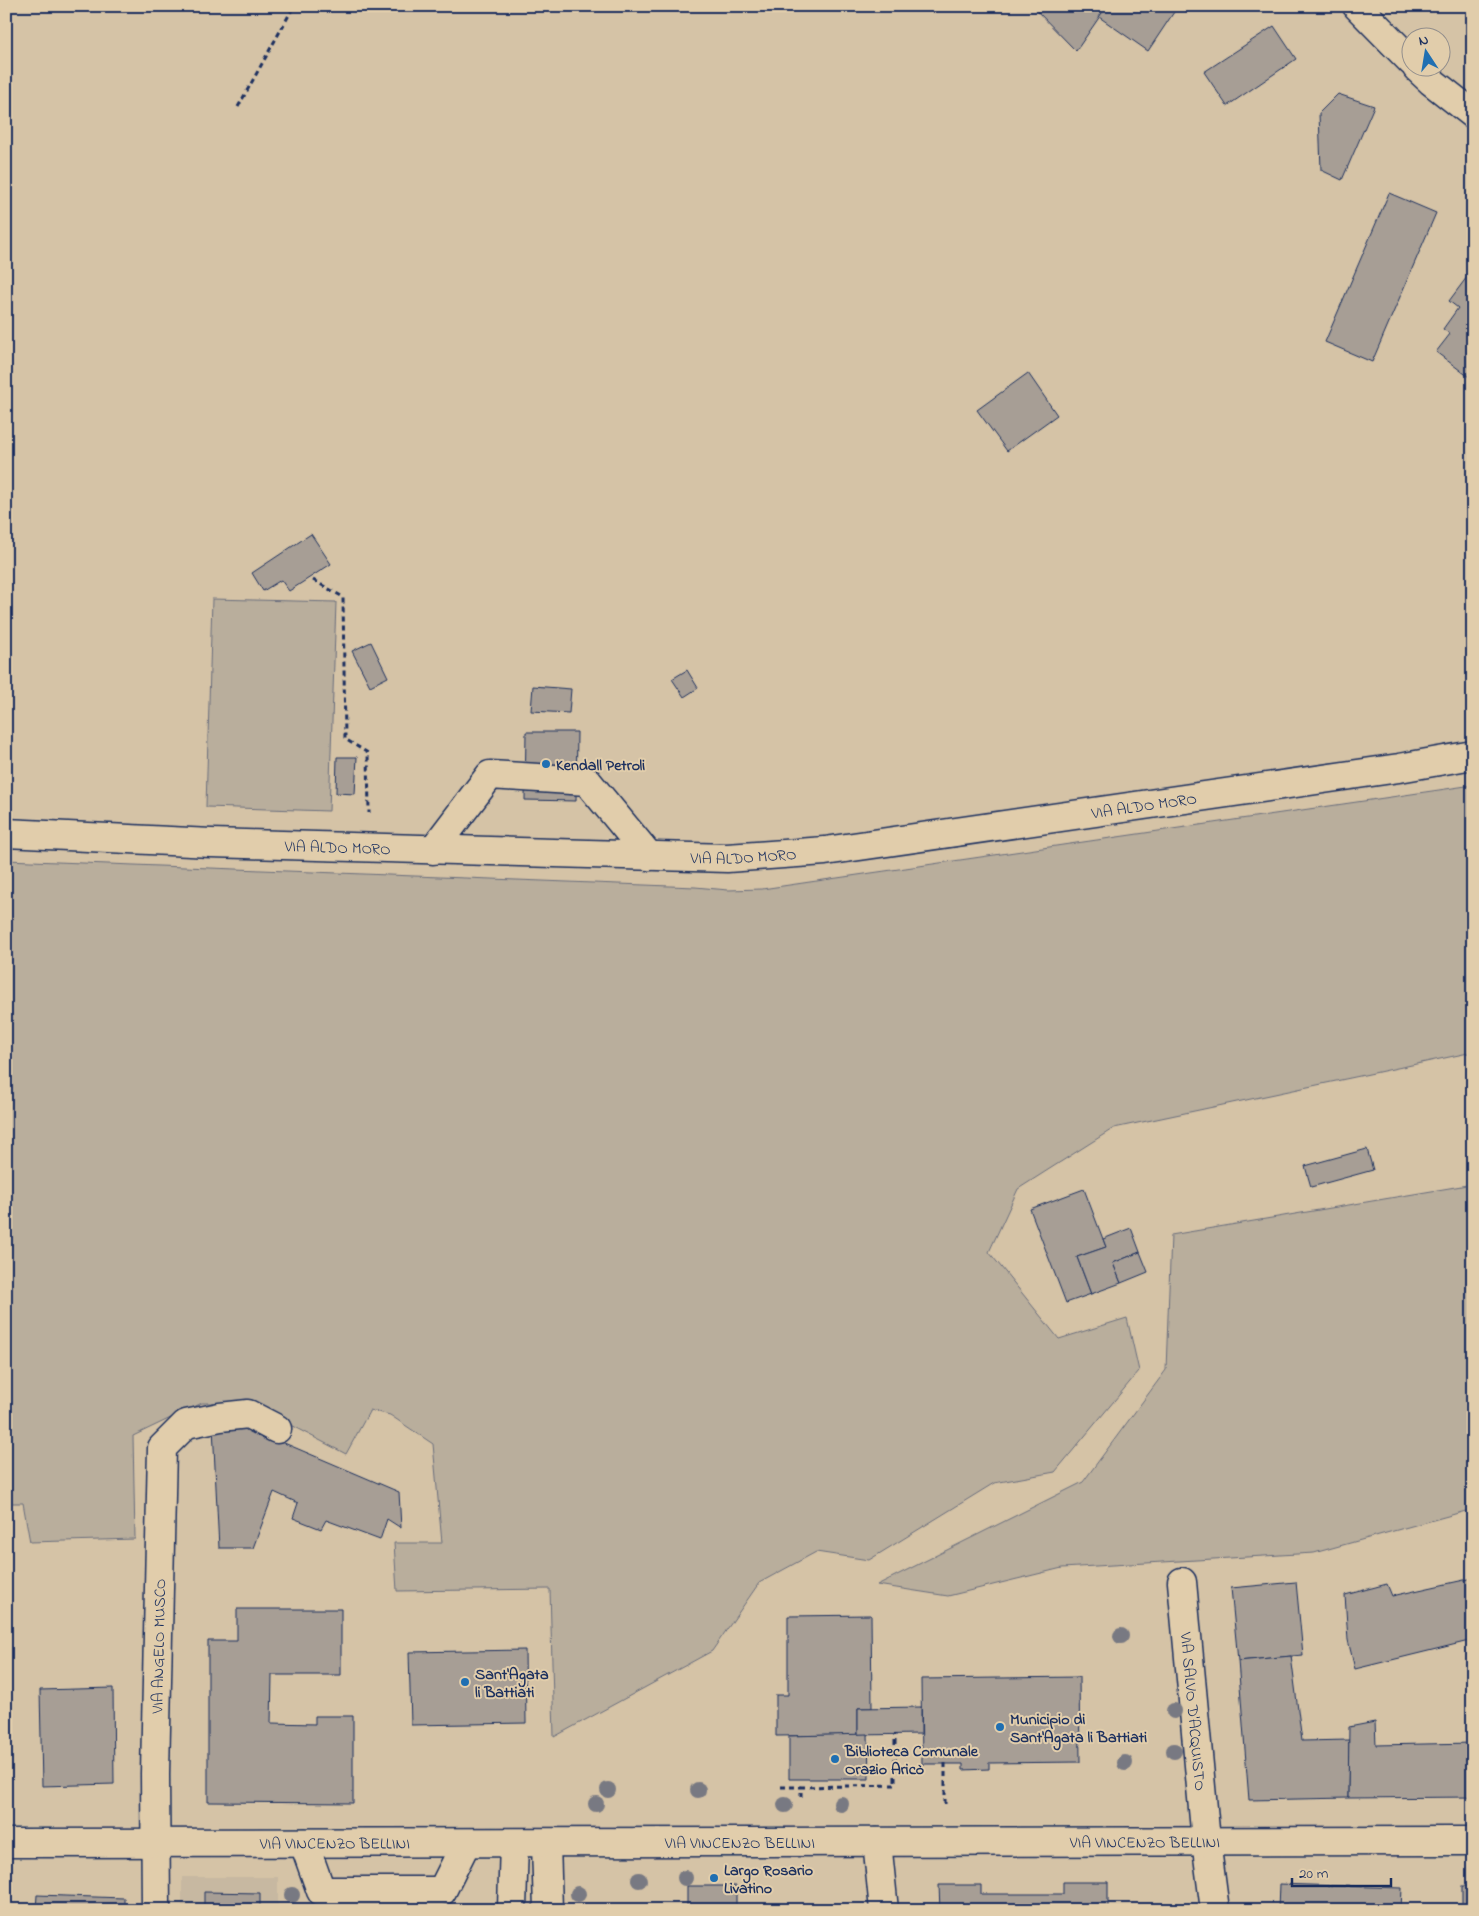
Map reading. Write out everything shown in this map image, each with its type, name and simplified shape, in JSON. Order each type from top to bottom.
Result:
[{"type":"main road","points":[[1357,6],[1402,52]]},
{"type":"main road","points":[[1428,78],[1473,114]]},
{"type":"main road","name":"VIA ALDO MORO","points":[[6,833],[211,843],[727,858],[825,851],[1399,768],[1473,755]]},
{"type":"main road","points":[[432,850],[490,775],[587,781],[649,856]]},
{"type":"main road","name":"VIA ANGELO MUSCO","points":[[156,1910],[155,1774],[162,1448],[186,1424],[220,1417],[248,1414],[277,1428]]},
{"type":"main road","name":"VIA SALVO D'ACQUISTO","points":[[1182,1582],[1206,1841],[1215,1910]]},
{"type":"main road","name":"VIA VINCENZO BELLINI","points":[[6,1843],[1473,1841]]},
{"type":"main road","points":[[877,1842],[884,1910]]},
{"type":"main road","points":[[304,1843],[321,1900],[442,1900],[466,1843]]},
{"type":"main road","points":[[512,1908],[514,1843]]},
{"type":"main road","points":[[546,1843],[548,1910]]},
{"type":"path","points":[[238,107],[294,6]]},
{"type":"path","points":[[313,580],[343,597],[345,739],[368,753],[368,813]]},
{"type":"path","points":[[781,1787],[896,1785],[895,1734]]},
{"type":"path","points":[[945,1764],[945,1808]]},
{"type":"path","points":[[801,1787],[801,1797]]},
{"type":"shaded area","points":[[212,599],[336,602],[329,811],[206,807]]},
{"type":"shaded area","points":[[1473,785],[1473,1052],[1114,1128],[1018,1189],[989,1252],[1059,1339],[1127,1318],[1139,1371],[1055,1472],[994,1483],[869,1560],[816,1552],[759,1583],[712,1651],[554,1737],[550,1589],[397,1591],[394,1543],[442,1543],[433,1444],[390,1415],[370,1410],[346,1454],[248,1403],[202,1403],[133,1436],[135,1539],[30,1542],[23,1503],[6,1503],[6,860],[695,887],[728,890],[762,889]]},
{"type":"shaded area","points":[[1473,1184],[1473,1509],[1314,1553],[1062,1568],[948,1596],[877,1585],[1083,1482],[1166,1370],[1171,1235]]},
{"type":"shaded area","points":[[182,1877],[278,1877],[278,1910],[182,1910]]},
{"type":"building","points":[[1032,6],[1107,6],[1076,51]]},
{"type":"building","points":[[1107,6],[1178,6],[1148,51],[1099,17]]},
{"type":"building","points":[[1274,26],[1296,59],[1227,106],[1204,72]]},
{"type":"building","points":[[1338,94],[1374,106],[1342,180],[1321,170],[1319,113]]},
{"type":"building","points":[[1389,193],[1436,213],[1372,362],[1325,342]]},
{"type":"building","points":[[1473,269],[1473,373],[1469,377],[1436,352],[1450,334],[1443,329],[1458,308],[1449,301]]},
{"type":"building","points":[[1028,373],[1057,415],[1007,451],[977,410]]},
{"type":"building","points":[[311,534],[331,564],[289,591],[281,580],[263,591],[252,573]]},
{"type":"building","points":[[371,642],[388,677],[370,686],[352,651]]},
{"type":"building","points":[[687,670],[698,688],[684,697],[672,679]]},
{"type":"building","points":[[533,686],[571,689],[569,713],[531,711]]},
{"type":"building","points":[[526,732],[577,732],[576,801],[525,800]]},
{"type":"building","points":[[337,757],[357,757],[355,794],[336,793]]},
{"type":"building","points":[[1367,1149],[1373,1170],[1311,1187],[1305,1166]]},
{"type":"building","points":[[1084,1189],[1106,1247],[1077,1257],[1091,1294],[1066,1303],[1030,1209]]},
{"type":"building","points":[[1131,1228],[1140,1252],[1113,1263],[1121,1283],[1091,1294],[1077,1257],[1106,1247],[1103,1239]]},
{"type":"building","points":[[1140,1252],[1148,1272],[1121,1283],[1113,1263]]},
{"type":"building","points":[[213,1427],[249,1428],[399,1492],[401,1528],[387,1519],[380,1540],[326,1520],[321,1529],[293,1518],[298,1503],[274,1492],[253,1548],[219,1548]]},
{"type":"building","points":[[1473,1578],[1473,1640],[1355,1669],[1348,1640],[1345,1595],[1387,1584],[1392,1596]]},
{"type":"building","points":[[1296,1582],[1303,1655],[1238,1661],[1231,1588]]},
{"type":"building","points":[[237,1609],[341,1609],[341,1675],[272,1675],[271,1723],[315,1724],[315,1716],[353,1716],[353,1803],[208,1802],[208,1641],[237,1641]]},
{"type":"building","points":[[871,1615],[872,1708],[858,1708],[858,1735],[776,1736],[776,1695],[788,1695],[788,1616]]},
{"type":"building","points":[[525,1650],[526,1723],[411,1725],[409,1652]]},
{"type":"building","points":[[1291,1656],[1302,1741],[1349,1740],[1348,1798],[1249,1800],[1238,1661]]},
{"type":"building","name":"Municipio di Sant'Agata li Battiati","points":[[1079,1677],[1080,1762],[989,1763],[989,1769],[963,1770],[963,1764],[922,1764],[921,1679]]},
{"type":"building","points":[[113,1688],[114,1784],[42,1786],[40,1690]]},
{"type":"building","points":[[921,1707],[921,1734],[858,1735],[858,1708]]},
{"type":"building","points":[[1375,1722],[1376,1745],[1473,1743],[1473,1797],[1348,1798],[1349,1727]]},
{"type":"building","points":[[868,1734],[869,1779],[789,1779],[789,1736]]},
{"type":"building","points":[[1063,1882],[1108,1882],[1108,1910],[940,1910],[939,1885],[981,1885],[981,1894],[1063,1894]]},
{"type":"building","points":[[1279,1884],[1402,1888],[1401,1910],[1278,1910]]},
{"type":"building","points":[[687,1886],[736,1886],[736,1910],[687,1910]]},
{"type":"building","points":[[1462,1886],[1473,1886],[1473,1910],[1462,1910]]},
{"type":"building","points":[[336,1890],[426,1890],[426,1910],[336,1910]]},
{"type":"building","points":[[204,1892],[260,1893],[260,1910],[204,1910]]},
{"type":"building","points":[[37,1895],[124,1898],[124,1910],[36,1910]]},
{"type":"building","points":[[466,1907],[528,1908],[528,1910],[466,1910]]},
{"type":"place","name":"Kendall Petroli","points":[[546,764]]},
{"type":"place","name":"Sant'Agata li Battiati","points":[[465,1682]]},
{"type":"place","name":"Municipio di Sant'Agata li Battiati","points":[[1000,1727]]},
{"type":"place","name":"Biblioteca Comunale Orazio Aricò","points":[[835,1759]]},
{"type":"place","name":"Largo Rosario Livatino","points":[[714,1878]]}]
